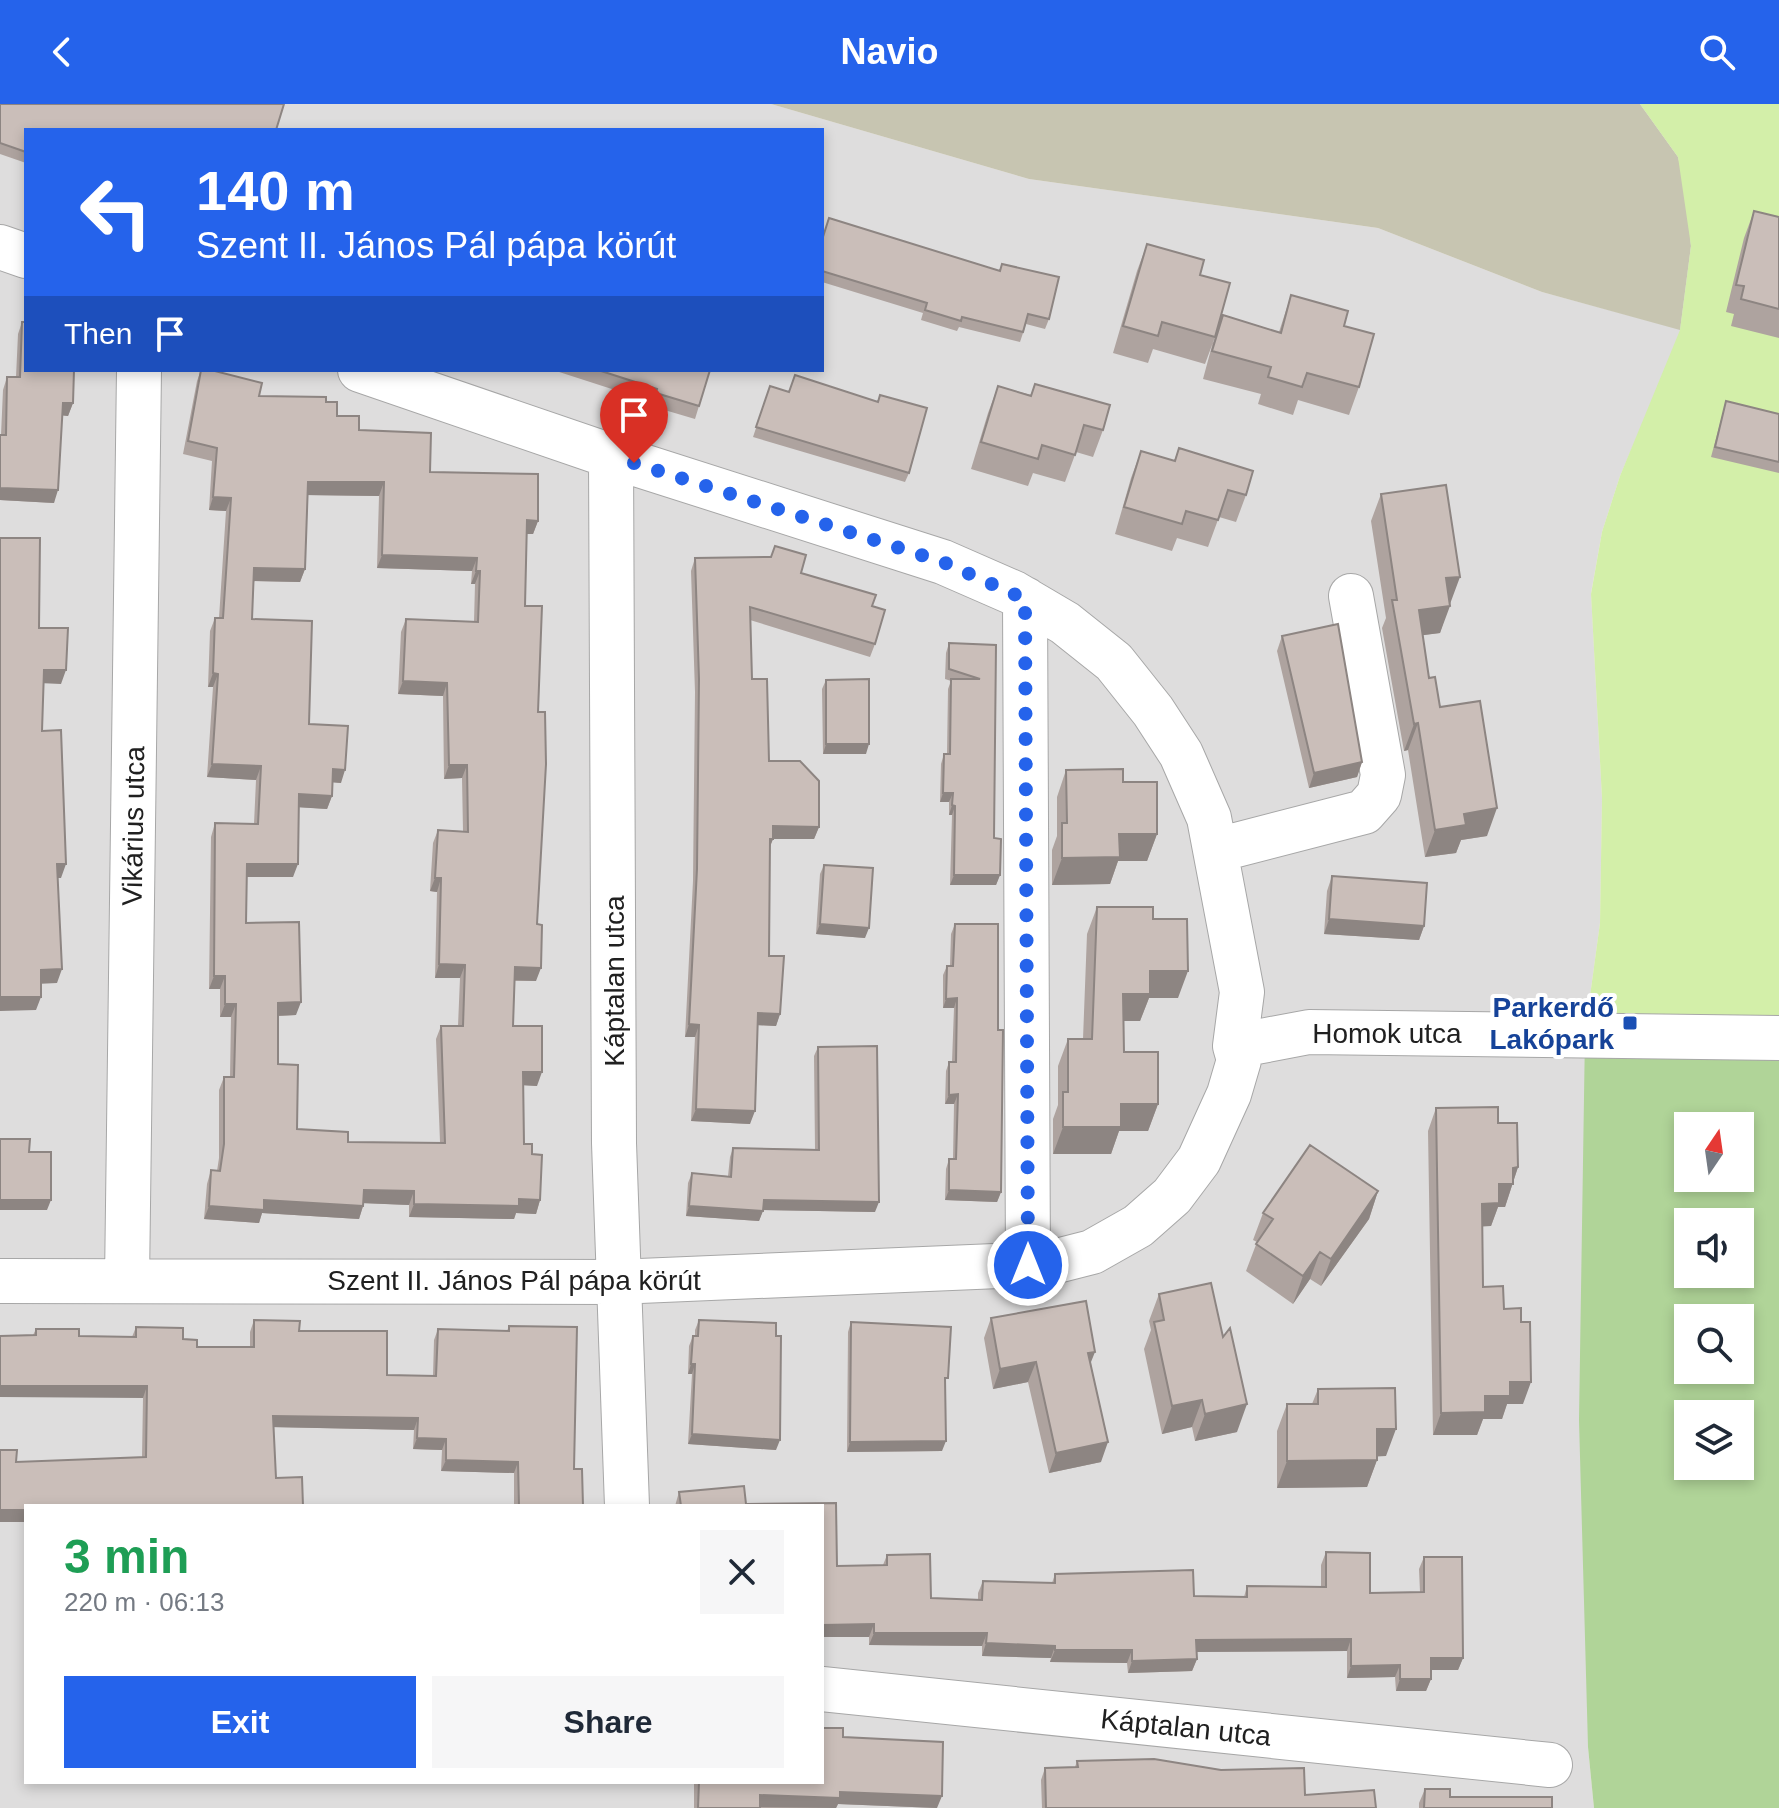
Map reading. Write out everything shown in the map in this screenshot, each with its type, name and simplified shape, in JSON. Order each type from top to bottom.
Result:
[{"type":"street","points":[[0,247],[24,255]]},
{"type":"street","name":"Vikárius utca","points":[[127,1281],[139,372]]},
{"type":"street","name":"Szent II. János Pál pápa körút","points":[[0,1281],[616,1282],[1028,1265],[1092,1252],[1138,1226],[1172,1196],[1199,1160],[1229,1094],[1239,1060],[1235,1046],[1242,992],[1209,818],[1181,754],[1153,711],[1114,662],[1065,623],[1025,599],[943,562],[611,456],[366,372]]},
{"type":"street","name":"Káptalan utca","points":[[611,456],[616,1282],[627,1504]]},
{"type":"street","points":[[1217,850],[1364,812],[1379,795],[1383,775],[1351,596]]},
{"type":"street","points":[[1025,599],[1028,1265]]},
{"type":"street","name":"Homok utca","points":[[1235,1046],[1309,1032],[1585,1033],[1779,1038]]},
{"type":"street","name":"Káptalan utca","points":[[824,1689],[1550,1765]]},
{"type":"shaded area","points":[[0,104],[771,104],[1029,179],[1378,228],[1542,292],[1679,329],[1691,246],[1686,190],[1678,157],[1640,104],[1779,104],[1620,476],[1602,532],[1591,593],[1602,798],[1600,923],[1585,1033],[1588,1747],[1594,1808],[0,1808]]},
{"type":"shaded area","points":[[771,104],[1640,104],[1678,157],[1686,190],[1691,246],[1680,330],[1542,292],[1378,228],[1029,179]]},
{"type":"green space","points":[[1640,104],[1779,104],[1779,1049],[1585,1033],[1600,923],[1602,798],[1591,594],[1602,532],[1620,476],[1680,330],[1691,246],[1678,157]]},
{"type":"green space","points":[[1585,1033],[1779,1049],[1779,1808],[1594,1808],[1588,1747],[1579,1420]]},
{"type":"building","points":[[0,104],[284,104],[277,128],[24,128],[24,151],[0,143]]},
{"type":"building","points":[[1754,211],[1779,217],[1779,309],[1741,299],[1744,286],[1736,285]]},
{"type":"building","points":[[829,218],[1000,271],[1002,264],[1059,277],[1049,319],[1028,314],[1023,332],[962,317],[961,321],[925,310],[927,303],[824,272],[824,234]]},
{"type":"building","points":[[1147,244],[1204,260],[1200,275],[1230,283],[1215,337],[1162,322],[1158,336],[1123,326]]},
{"type":"building","points":[[1291,295],[1348,311],[1344,326],[1374,334],[1359,387],[1307,373],[1302,387],[1268,377],[1271,367],[1212,351],[1223,315],[1281,333]]},
{"type":"building","points":[[24,322],[24,372],[74,372],[73,403],[63,403],[58,490],[0,488],[0,435],[6,435],[7,377],[20,377]]},
{"type":"building","points":[[201,372],[219,372],[262,383],[259,396],[326,397],[326,402],[337,402],[337,416],[359,416],[359,430],[431,433],[430,472],[538,474],[538,521],[527,520],[525,606],[542,606],[538,712],[545,712],[546,764],[537,924],[542,925],[541,968],[515,967],[513,1026],[542,1026],[542,1072],[523,1072],[524,1144],[532,1144],[532,1154],[542,1155],[540,1200],[519,1199],[519,1206],[414,1204],[414,1191],[364,1190],[363,1206],[264,1200],[264,1210],[209,1206],[211,1170],[220,1171],[224,1144],[224,1077],[234,1077],[236,1004],[225,1004],[225,976],[214,976],[215,823],[258,824],[261,766],[212,764],[218,674],[213,673],[215,618],[223,618],[231,498],[213,497],[217,448],[188,441]],"holes":[[[308,482],[384,482],[382,555],[477,558],[476,571],[480,571],[478,622],[406,619],[403,681],[447,683],[449,765],[467,765],[468,832],[438,830],[435,878],[441,878],[439,964],[465,965],[463,1026],[441,1026],[445,1143],[348,1142],[348,1132],[297,1129],[298,1065],[278,1064],[278,1003],[301,1002],[299,922],[246,923],[247,864],[298,864],[299,794],[332,796],[333,769],[345,770],[348,726],[309,724],[312,621],[252,619],[254,568],[305,569]]]},
{"type":"building","points":[[604,372],[709,372],[699,406],[656,393],[657,389]]},
{"type":"building","points":[[795,375],[878,402],[880,395],[927,408],[909,473],[756,427],[770,386],[789,392]]},
{"type":"building","points":[[1035,384],[1110,405],[1103,430],[1084,425],[1075,455],[1042,445],[1038,459],[981,442],[998,386],[1031,396]]},
{"type":"building","points":[[1726,401],[1779,414],[1779,462],[1715,447]]},
{"type":"building","points":[[1179,448],[1253,471],[1246,495],[1228,490],[1218,520],[1186,511],[1182,524],[1124,507],[1141,451],[1175,461]]},
{"type":"building","points":[[1446,485],[1460,577],[1446,578],[1450,606],[1419,610],[1429,678],[1435,677],[1440,707],[1480,701],[1497,808],[1464,814],[1466,825],[1435,830],[1418,723],[1414,724],[1392,600],[1397,600],[1381,494]]},
{"type":"building","points":[[0,538],[40,538],[39,628],[68,628],[66,670],[44,670],[42,731],[61,730],[66,864],[57,864],[62,969],[41,970],[41,997],[0,997]]},
{"type":"building","points":[[775,546],[806,555],[801,573],[876,595],[872,606],[885,610],[875,644],[750,607],[752,679],[767,679],[769,761],[800,761],[819,781],[819,827],[773,826],[773,839],[770,839],[769,956],[784,956],[780,1014],[758,1013],[755,1111],[696,1109],[699,1025],[689,1024],[697,869],[699,679],[695,558],[771,557]]},
{"type":"building","points":[[1338,624],[1362,762],[1314,773],[1282,636]]},
{"type":"building","points":[[949,643],[996,645],[994,838],[1001,839],[1000,875],[954,875],[955,806],[952,805],[953,793],[943,793],[944,754],[950,754],[951,679],[980,679],[949,669]]},
{"type":"building","points":[[869,679],[869,744],[826,744],[826,680]]},
{"type":"building","points":[[1123,769],[1123,782],[1157,782],[1157,834],[1119,834],[1120,857],[1062,858],[1062,823],[1067,823],[1066,770]]},
{"type":"building","points":[[824,865],[873,868],[869,928],[820,924]]},
{"type":"building","points":[[1332,876],[1427,883],[1424,926],[1329,919]]},
{"type":"building","points":[[1097,907],[1153,907],[1153,919],[1187,919],[1188,971],[1150,971],[1150,994],[1123,994],[1124,1052],[1158,1052],[1158,1104],[1121,1104],[1121,1127],[1063,1127],[1063,1092],[1068,1092],[1068,1039],[1092,1039]]},
{"type":"building","points":[[955,924],[998,924],[998,1030],[1003,1030],[1001,1192],[949,1190],[949,1159],[956,1159],[958,1094],[949,1095],[949,1062],[956,1062],[957,998],[946,999],[947,966],[953,966]]},
{"type":"building","points":[[877,1046],[879,1202],[764,1200],[763,1211],[689,1206],[692,1173],[731,1177],[733,1148],[819,1150],[818,1047]]},
{"type":"building","points":[[1498,1107],[1498,1123],[1517,1123],[1518,1167],[1513,1168],[1513,1184],[1499,1184],[1499,1203],[1482,1204],[1483,1287],[1503,1286],[1504,1309],[1521,1308],[1521,1322],[1530,1322],[1531,1382],[1510,1382],[1510,1396],[1485,1396],[1485,1412],[1441,1413],[1436,1108]]},
{"type":"building","points":[[0,1139],[30,1139],[29,1152],[51,1152],[51,1200],[0,1200]]},
{"type":"building","points":[[1310,1145],[1378,1191],[1331,1259],[1320,1252],[1303,1276],[1256,1244],[1273,1219],[1263,1213]]},
{"type":"building","points":[[1211,1283],[1223,1337],[1230,1328],[1247,1404],[1205,1414],[1202,1400],[1172,1406],[1154,1322],[1164,1320],[1159,1294]]},
{"type":"building","points":[[1086,1301],[1095,1352],[1088,1353],[1108,1442],[1056,1453],[1036,1362],[1000,1369],[991,1318]]},
{"type":"building","points":[[254,1320],[300,1321],[299,1331],[387,1331],[387,1375],[436,1376],[438,1329],[509,1331],[509,1326],[577,1327],[574,1469],[582,1469],[583,1504],[519,1504],[518,1462],[446,1460],[446,1439],[417,1438],[418,1418],[273,1416],[276,1478],[302,1477],[303,1504],[24,1504],[24,1510],[0,1510],[0,1450],[17,1450],[16,1462],[146,1457],[147,1386],[0,1386],[0,1336],[36,1335],[36,1329],[79,1329],[79,1336],[136,1337],[136,1327],[183,1328],[183,1339],[197,1340],[197,1347],[254,1347]]},
{"type":"building","points":[[699,1320],[776,1323],[776,1336],[781,1336],[780,1440],[692,1434],[695,1364],[691,1364],[693,1336],[698,1336]]},
{"type":"building","points":[[851,1322],[951,1327],[948,1378],[945,1378],[946,1441],[850,1442]]},
{"type":"building","points":[[1395,1388],[1396,1429],[1377,1429],[1377,1460],[1287,1461],[1287,1404],[1318,1404],[1318,1389]]},
{"type":"building","points":[[744,1486],[746,1504],[681,1504],[679,1492]]},
{"type":"building","points":[[836,1503],[837,1566],[887,1565],[887,1555],[930,1554],[931,1598],[982,1600],[983,1581],[1055,1583],[1055,1574],[1193,1570],[1194,1596],[1247,1597],[1247,1586],[1326,1587],[1326,1552],[1370,1553],[1370,1593],[1424,1592],[1424,1557],[1462,1557],[1463,1658],[1431,1658],[1431,1679],[1400,1679],[1400,1665],[1351,1666],[1351,1639],[1196,1640],[1197,1659],[1132,1661],[1132,1650],[1055,1650],[1055,1646],[986,1643],[987,1633],[874,1633],[874,1624],[824,1625],[824,1504],[746,1504]]},
{"type":"building","points":[[824,1728],[843,1728],[843,1737],[943,1742],[942,1796],[840,1792],[840,1798],[760,1795],[760,1808],[698,1808],[699,1784],[824,1784]]},
{"type":"building","points":[[1154,1759],[1221,1770],[1304,1768],[1305,1795],[1374,1790],[1376,1808],[1046,1808],[1045,1768],[1078,1767],[1077,1761]]},
{"type":"building","points":[[1425,1789],[1450,1789],[1450,1797],[1552,1797],[1552,1808],[1424,1808]]},
{"type":"place","name":"Parkerdő Lakópark","points":[[1630,1023]]},
{"type":"route","points":[[634,463],[943,562],[1025,599],[1028,1265]]}]
